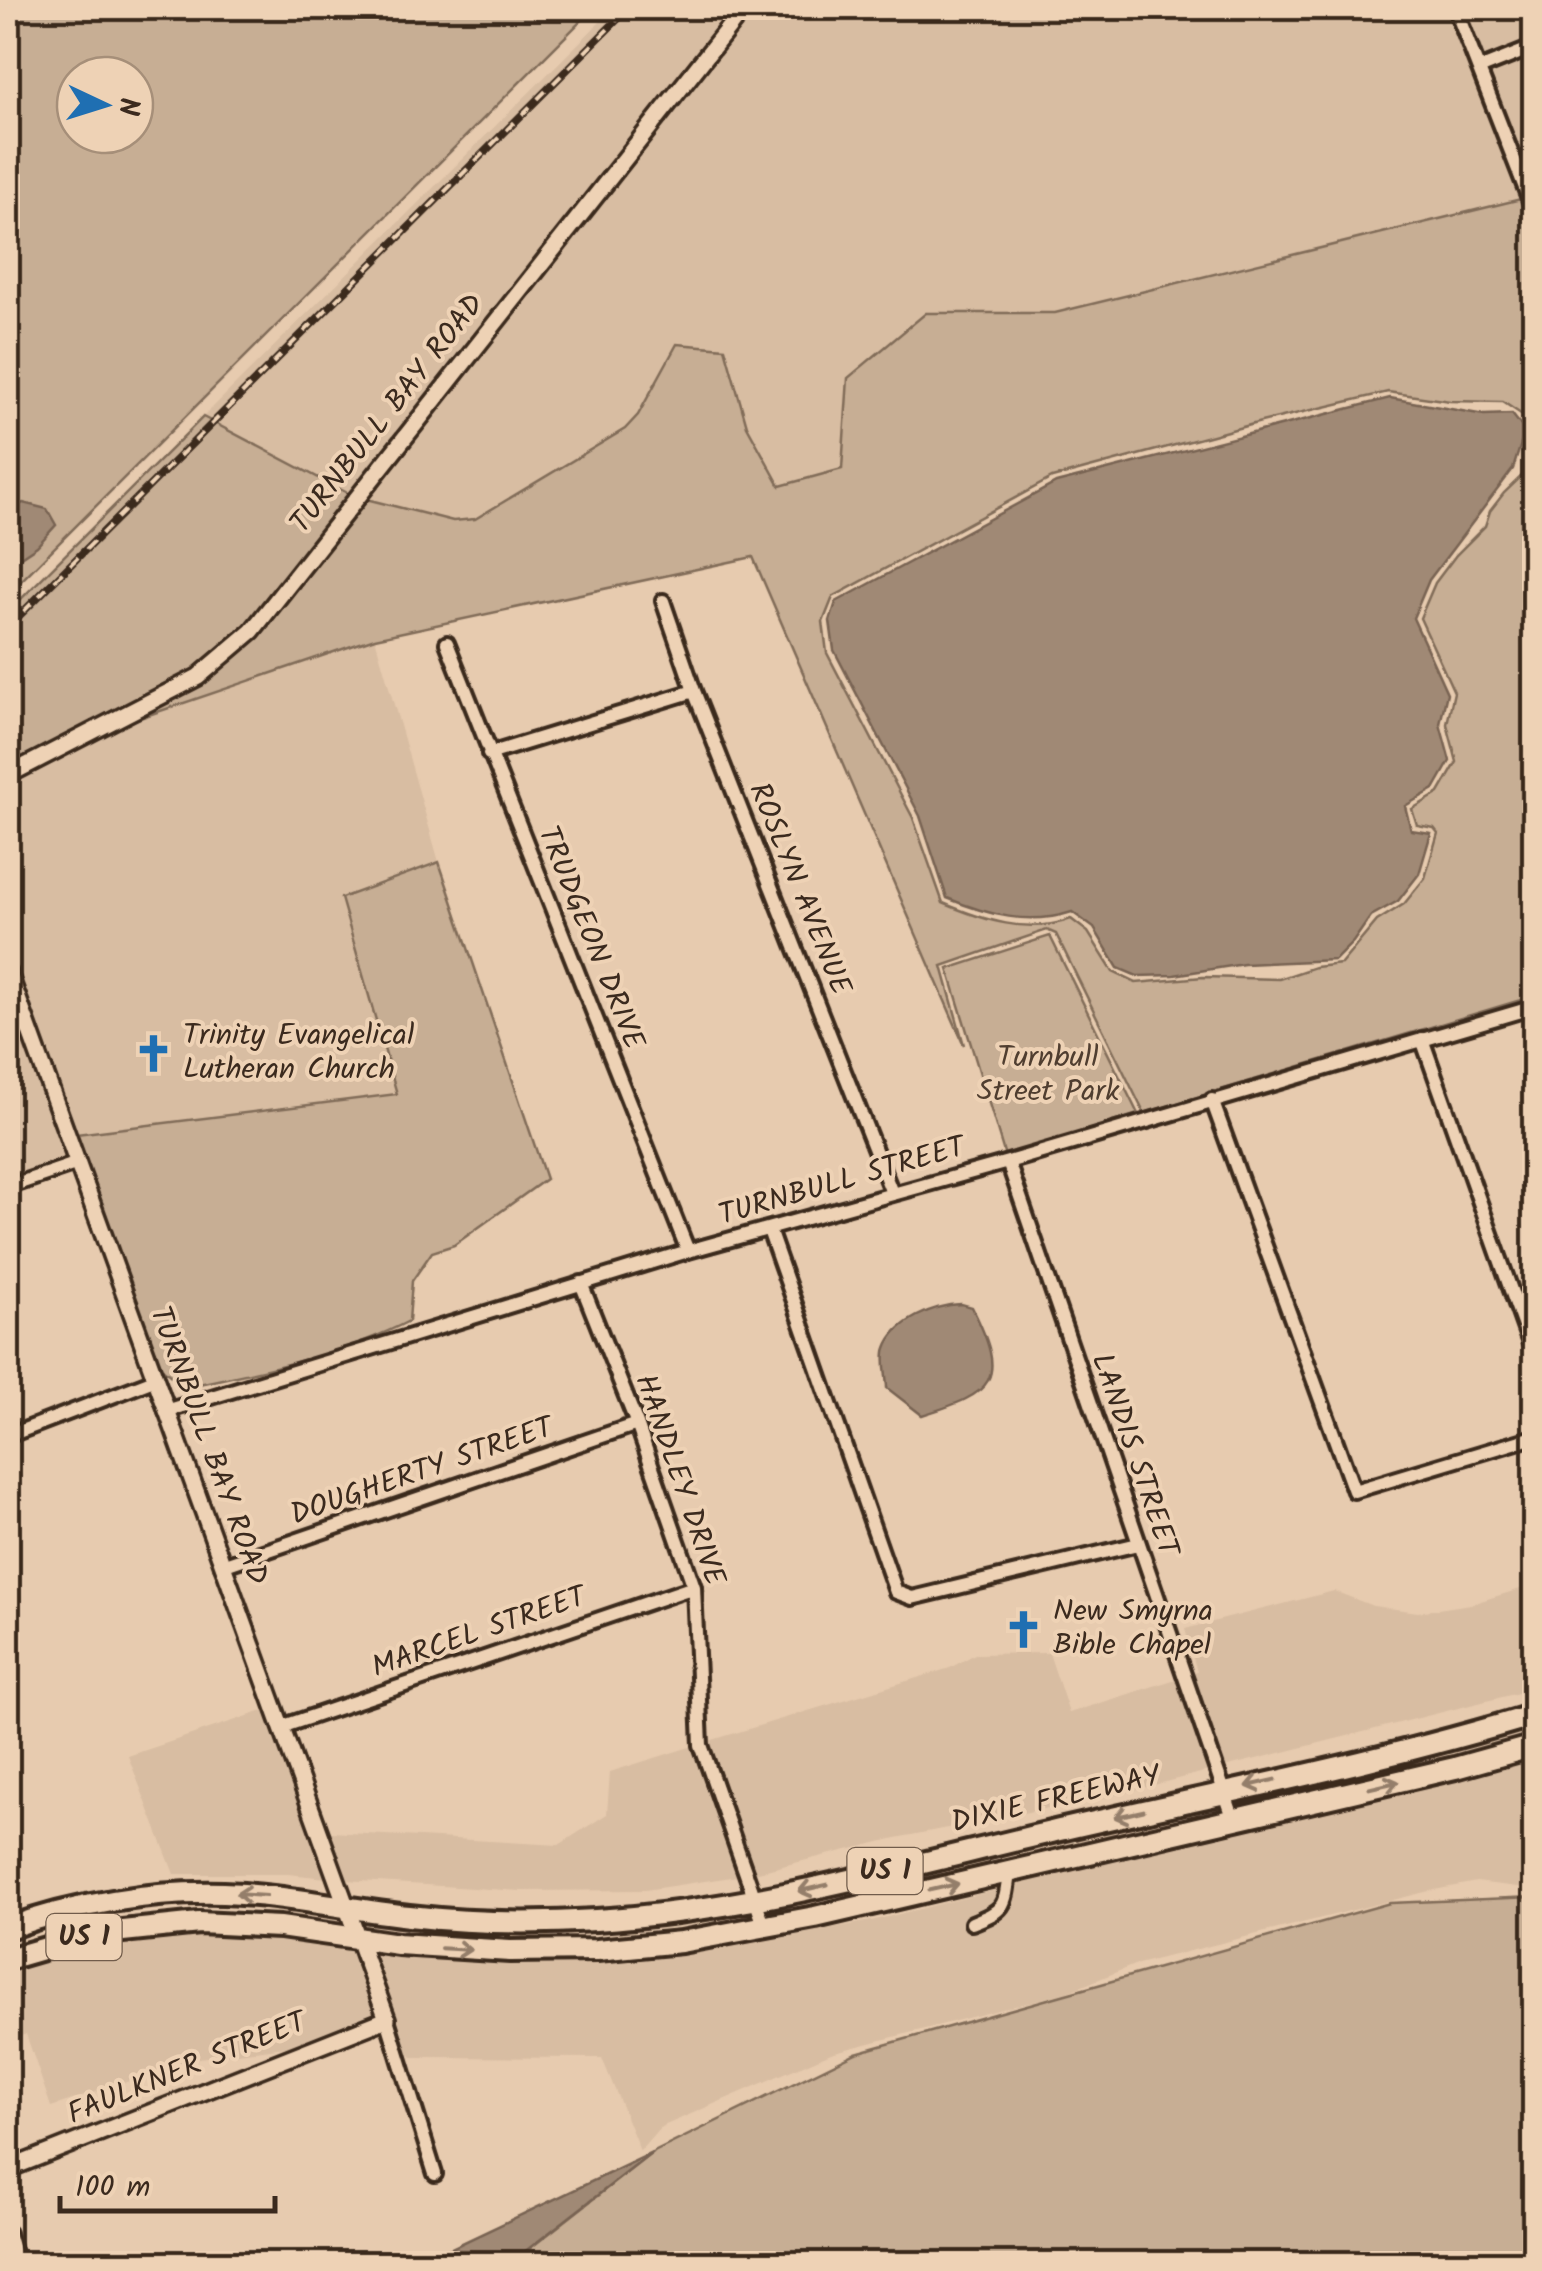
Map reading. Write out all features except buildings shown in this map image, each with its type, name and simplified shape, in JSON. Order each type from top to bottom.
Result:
[{"type":"main road","name":"DIXIE FREEWAY","points":[[347,1907],[450,1920],[542,1922],[684,1912],[755,1900],[1224,1792],[1448,1740],[1534,1715]]},
{"type":"main road","name":"DIXIE FREEWAY","points":[[359,1939],[435,1948],[555,1951],[665,1944],[764,1928],[1455,1768],[1534,1746]]},
{"type":"main road","name":"US 1","points":[[8,1928],[98,1904],[182,1894],[252,1895],[347,1907]]},
{"type":"main road","name":"US 1","points":[[8,1959],[94,1934],[172,1925],[256,1925],[359,1939]]},
{"type":"street","name":"TURNBULL BAY ROAD","points":[[8,776],[198,678],[252,630],[744,8]]},
{"type":"street","points":[[1455,8],[1534,210]]},
{"type":"street","points":[[1479,69],[1534,47]]},
{"type":"street","name":"ROSLYN AVENUE","points":[[663,601],[694,691],[892,1193]]},
{"type":"street","name":"TRUDGEON DRIVE","points":[[446,644],[688,1251]]},
{"type":"street","points":[[489,754],[694,691]]},
{"type":"street","name":"TURNBULL BAY ROAD","points":[[8,971],[10,989],[78,1163],[388,2019]]},
{"type":"street","name":"TURNBULL STREET","points":[[166,1411],[688,1251],[1008,1162],[1534,1007]]},
{"type":"street","points":[[1422,1040],[1534,1355]]},
{"type":"street","points":[[1212,1100],[1354,1492],[1534,1437]]},
{"type":"street","name":"LANDIS STREET","points":[[1008,1162],[1234,1820]]},
{"type":"street","points":[[8,1188],[78,1163]]},
{"type":"street","points":[[770,1230],[896,1592],[912,1598],[1138,1544]]},
{"type":"street","name":"HANDLEY DRIVE","points":[[581,1283],[637,1424],[694,1587],[701,1745],[764,1928]]},
{"type":"street","points":[[8,1436],[154,1380]]},
{"type":"street","name":"DOUGHERTY STREET","points":[[222,1566],[637,1424]]},
{"type":"street","name":"MARCEL STREET","points":[[281,1727],[694,1587]]},
{"type":"street","points":[[972,1924],[998,1913],[1006,1901],[1009,1872]]},
{"type":"street","points":[[388,2019],[435,2174]]},
{"type":"street","name":"FAULKNER STREET","points":[[8,2169],[388,2019]]},
{"type":"street","points":[[8,2233],[17,2264]]},
{"type":"shaded area","points":[[614,8],[733,8],[349,494],[203,417]]},
{"type":"shaded area","points":[[754,8],[996,8],[1008,16],[1024,8],[1446,8],[1521,199],[1055,313],[926,313],[848,378],[842,469],[780,486],[747,426],[725,348],[677,344],[638,415],[625,429],[475,519],[453,521],[366,499]]},
{"type":"shaded area","points":[[1463,8],[1534,8],[1534,39],[1484,59]]},
{"type":"shaded area","points":[[1534,55],[1534,188],[1489,73]]},
{"type":"shaded area","points":[[1390,398],[1484,415],[1512,414],[1525,431],[1513,469],[1429,580],[1413,618],[1447,693],[1440,724],[1450,761],[1434,789],[1405,806],[1411,830],[1431,833],[1419,874],[1398,901],[1371,916],[1335,960],[1244,964],[1174,975],[1137,976],[1118,968],[1094,928],[1072,912],[1040,918],[1009,917],[947,898],[920,816],[834,650],[830,621],[836,602],[1056,483]]},
{"type":"shaded area","points":[[19,505],[47,509],[56,525],[37,546],[16,560],[13,535]]},
{"type":"shaded area","points":[[375,638],[439,862],[342,898],[398,1094],[76,1134],[8,945],[8,784],[128,722]]},
{"type":"shaded area","points":[[8,998],[68,1159],[8,1180]]},
{"type":"shaded area","points":[[961,1304],[972,1307],[983,1332],[990,1352],[988,1380],[965,1399],[922,1415],[887,1388],[886,1348],[898,1330],[917,1316]]},
{"type":"shaded area","points":[[1530,1586],[1534,1599],[1534,1689],[1224,1767],[1192,1674],[1197,1672],[1185,1629],[1334,1591],[1373,1606],[1418,1612],[1471,1604]]},
{"type":"shaded area","points":[[1049,1653],[1069,1713],[1176,1679],[1208,1771],[1115,1795],[896,1838],[754,1873],[709,1741],[950,1668],[975,1654]]},
{"type":"shaded area","points":[[266,1710],[327,1878],[174,1874],[128,1756]]},
{"type":"shaded area","points":[[294,1731],[331,1832],[559,1845],[607,1814],[610,1772],[693,1746],[738,1876],[645,1890],[522,1891],[345,1880],[291,1732]]},
{"type":"shaded area","points":[[1534,1755],[1534,1889],[1476,1882],[1429,1891],[1134,1965],[1065,1993],[831,2053],[661,2127],[640,2151],[602,2058],[412,2057],[406,2051],[371,1948],[591,1963],[735,1945],[871,1921]]},
{"type":"shaded area","points":[[240,1931],[353,1945],[377,2015],[301,2045],[199,2058],[51,2107],[26,2034],[8,2041],[8,1967],[96,1942],[143,1935]]},
{"type":"shaded area","points":[[652,2153],[510,2263],[420,2263]]},
{"type":"green space","points":[[8,8],[594,8],[8,594]]},
{"type":"green space","points":[[1521,199],[1534,234],[1534,436],[1524,416],[1503,402],[1450,401],[1388,392],[1261,422],[1052,478],[833,597],[823,622],[827,653],[913,818],[943,903],[990,920],[1022,925],[1055,924],[1071,919],[1088,932],[1113,972],[1136,983],[1203,977],[1279,979],[1315,967],[1341,964],[1377,921],[1404,904],[1425,878],[1438,833],[1434,828],[1417,825],[1412,809],[1439,793],[1457,762],[1447,724],[1454,692],[1420,618],[1435,583],[1485,526],[1490,511],[1504,493],[1529,469],[1534,451],[1534,996],[1144,1113],[1056,934],[1047,930],[942,966],[964,1045],[753,557],[375,638],[128,722],[204,683],[258,636],[366,499],[453,521],[475,519],[625,429],[638,415],[677,344],[725,348],[747,426],[780,486],[842,469],[848,378],[926,313],[1055,313]]},
{"type":"green space","points":[[203,417],[349,494],[245,626],[193,672],[27,757],[8,763],[8,612]]},
{"type":"green space","points":[[439,862],[546,1179],[454,1245],[432,1252],[412,1281],[409,1321],[327,1353],[185,1387],[157,1365],[76,1134],[397,1094],[341,898]]},
{"type":"green space","name":"Turnbull Street Park","points":[[1050,936],[1138,1114],[1005,1156],[948,969]]},
{"type":"green space","points":[[1534,1897],[1534,2263],[510,2264],[652,2153],[856,2053],[1390,1903]]},
{"type":"railway","points":[[8,627],[629,8]]},
{"type":"place","name":"Trinity Evangelical Lutheran Church","points":[[153,1053]]},
{"type":"place","name":"New Smyrna Bible Chapel","points":[[1023,1629]]}]
